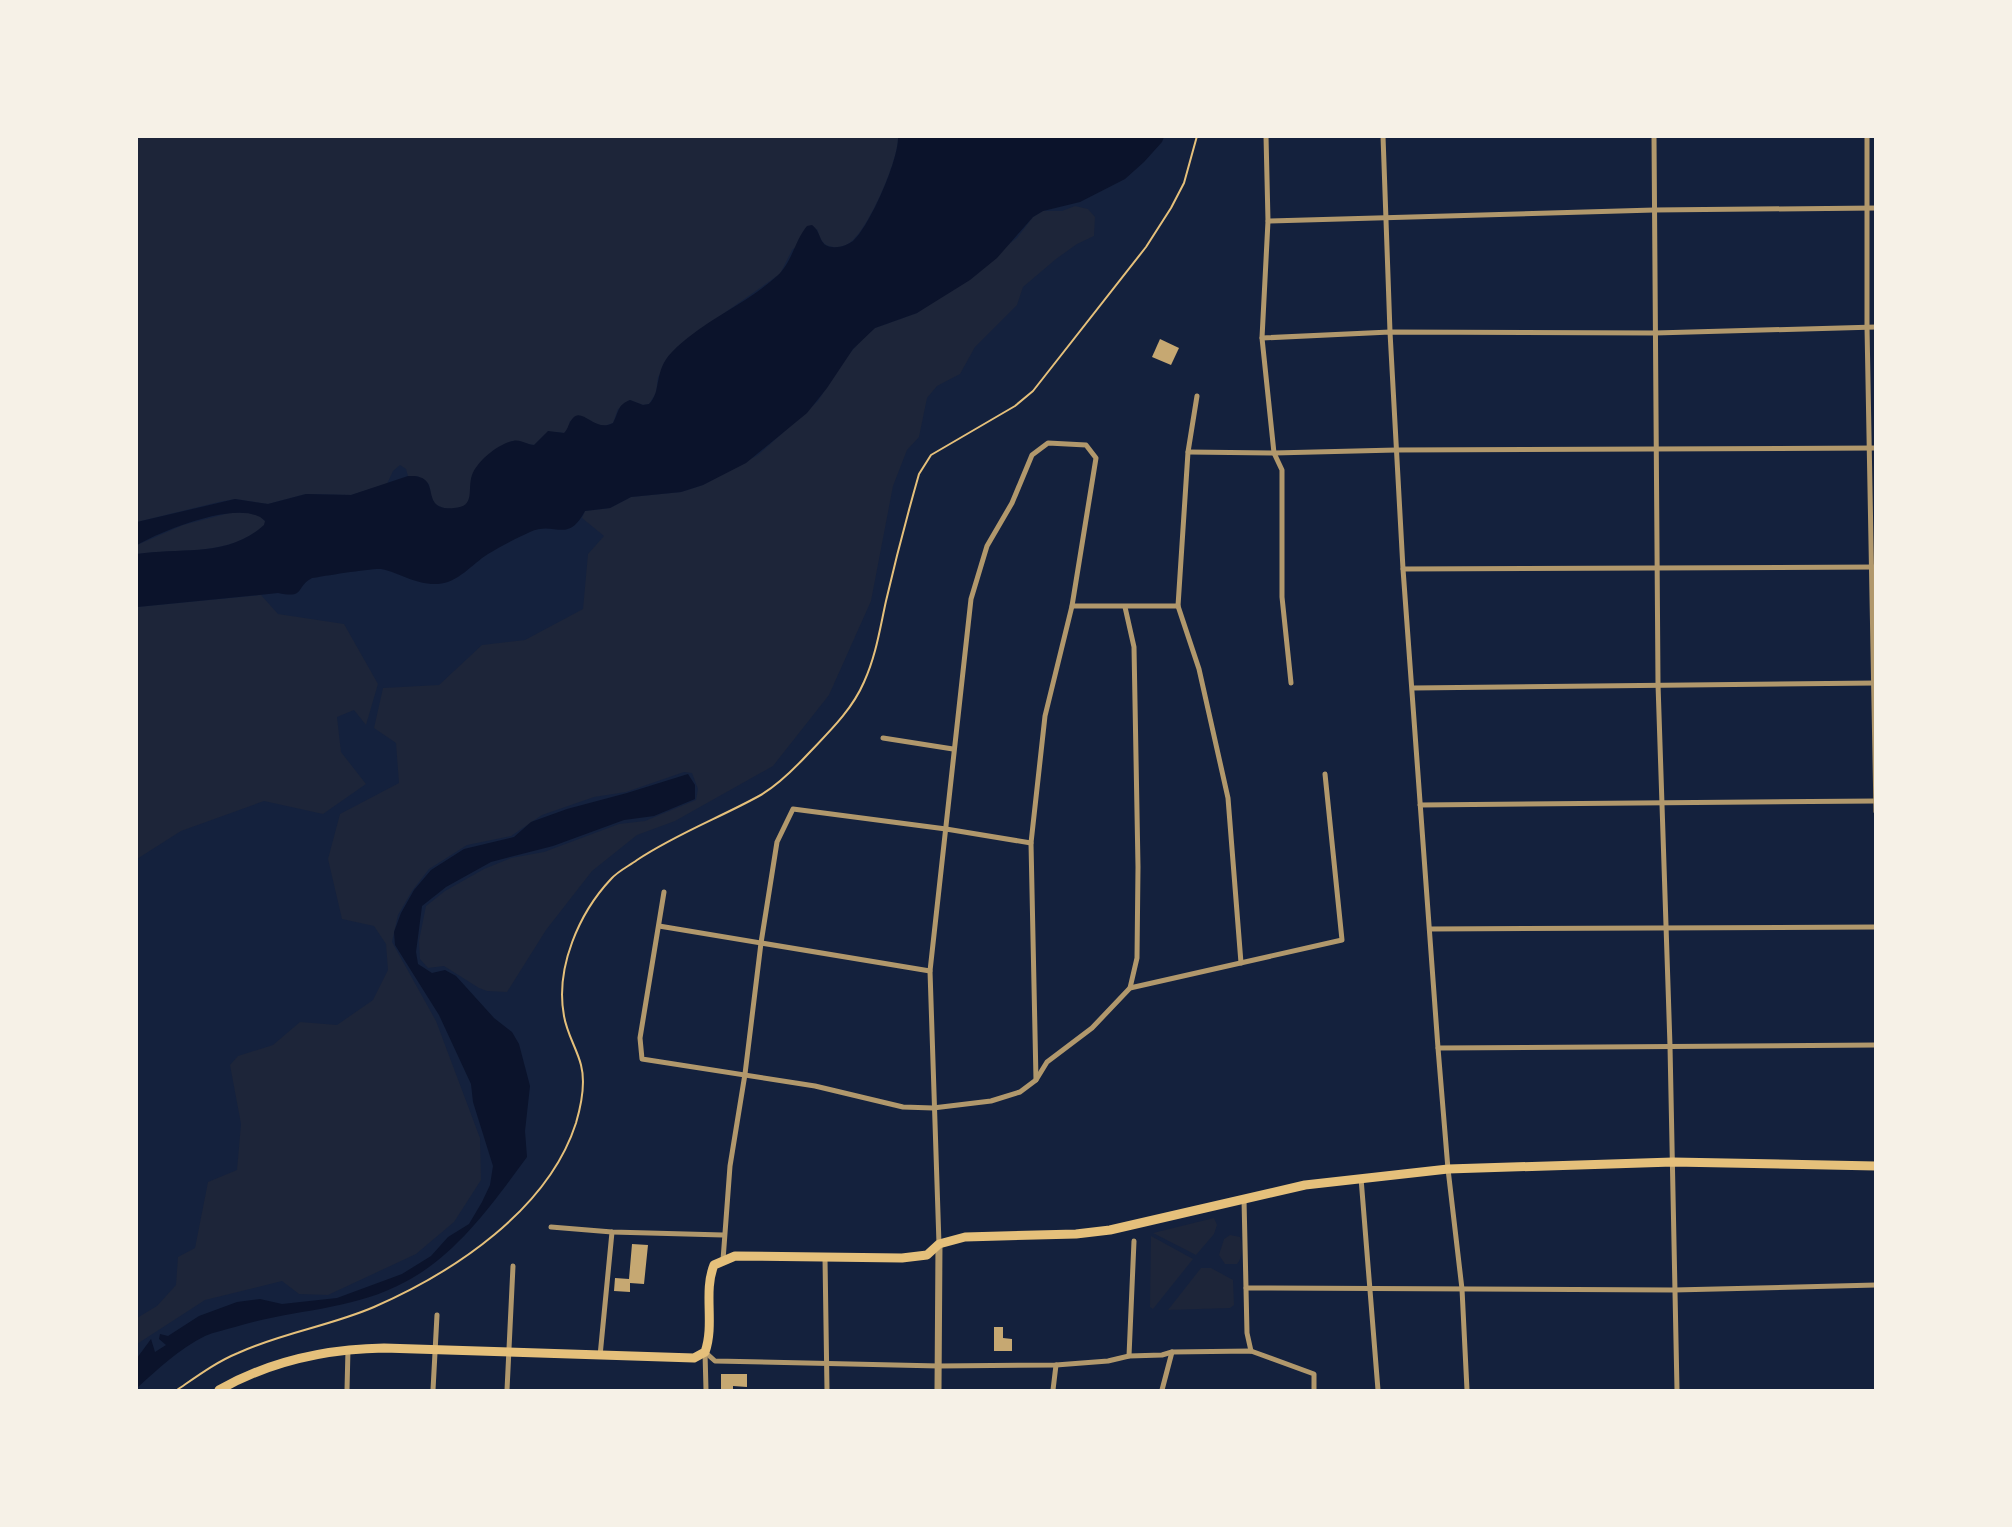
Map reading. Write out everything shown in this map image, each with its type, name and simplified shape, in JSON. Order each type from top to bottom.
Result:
[{"type":"main road","points":[[219,1391],[245,1376],[285,1362],[348,1349],[694,1358],[705,1352],[709,1340],[710,1275],[714,1265],[743,1255],[902,1258],[927,1255],[939,1244],[965,1237],[1076,1234],[1110,1230],[1305,1185],[1448,1169],[1673,1163],[1875,1166]]},
{"type":"street","points":[[1266,136],[1268,220],[1262,338],[1274,453],[1282,470],[1282,597],[1291,683]]},
{"type":"street","points":[[1383,136],[1403,569],[1438,1048],[1462,1289],[1467,1391]]},
{"type":"street","points":[[1654,136],[1658,684],[1670,1046],[1677,1391]]},
{"type":"street","points":[[1867,136],[1872,208],[1867,327],[1874,567],[1875,812]]},
{"type":"street","points":[[1268,220],[1654,210],[1872,208]]},
{"type":"street","points":[[1262,338],[1390,332],[1655,333],[1875,327]]},
{"type":"street","points":[[1197,396],[1188,452],[1178,606],[1199,669],[1228,798],[1241,963]]},
{"type":"street","points":[[938,1391],[939,1244],[930,971],[953,749],[971,599],[987,546],[1012,503],[1032,455],[1048,443],[1086,445],[1096,458],[1072,606],[1045,716],[1031,843],[1036,1080]]},
{"type":"street","points":[[1188,452],[1872,448]]},
{"type":"street","points":[[1403,569],[1874,567]]},
{"type":"street","points":[[1072,606],[1178,606]]},
{"type":"street","points":[[664,892],[640,1038],[642,1059],[815,1086],[903,1107],[933,1108],[991,1101],[1020,1092],[1036,1080],[1047,1062],[1093,1028],[1130,988],[1137,958],[1134,647],[1125,607]]},
{"type":"street","points":[[1413,688],[1875,683]]},
{"type":"street","points":[[883,738],[953,749]]},
{"type":"street","points":[[1130,988],[1342,940],[1325,774]]},
{"type":"street","points":[[1420,805],[1875,802]]},
{"type":"street","points":[[723,1260],[730,1166],[745,1074],[761,943],[777,842],[793,809],[1031,843]]},
{"type":"street","points":[[659,926],[930,971]]},
{"type":"street","points":[[1430,929],[1875,927]]},
{"type":"street","points":[[1438,1048],[1875,1045]]},
{"type":"street","points":[[1362,1178],[1368,1290],[1378,1391]]},
{"type":"street","points":[[1244,1199],[1247,1334],[1251,1351]]},
{"type":"street","points":[[551,1227],[612,1232],[723,1235]]},
{"type":"street","points":[[600,1356],[612,1232]]},
{"type":"street","points":[[1129,1356],[1134,1241]]},
{"type":"street","points":[[825,1258],[827,1391]]},
{"type":"street","points":[[507,1391],[513,1266]]},
{"type":"street","points":[[1246,1289],[1674,1290],[1875,1285]]},
{"type":"street","points":[[433,1391],[437,1315]]},
{"type":"street","points":[[347,1391],[348,1349]]},
{"type":"street","points":[[705,1352],[715,1361],[939,1366],[1056,1365],[1171,1352],[1251,1351],[1314,1374],[1314,1391]]},
{"type":"street","points":[[705,1352],[706,1391]]},
{"type":"street","points":[[1162,1391],[1171,1352]]},
{"type":"street","points":[[1053,1391],[1056,1365]]},
{"type":"path","points":[[177,1391],[236,1353],[373,1307],[419,1283],[470,1254],[496,1234],[546,1182],[566,1148],[576,1123],[582,1096],[582,1067],[564,1016],[562,990],[571,946],[589,907],[613,876],[647,853],[762,795],[796,767],[836,726],[864,684],[871,663],[919,474],[931,455],[1015,406],[1033,391],[1152,237],[1184,183],[1197,136]]},
{"type":"shaded area","points":[[137,137],[898,137],[894,160],[882,191],[867,221],[851,242],[841,247],[826,245],[817,229],[792,250],[780,274],[683,342],[658,377],[656,393],[649,404],[643,405],[630,400],[618,409],[613,423],[601,427],[570,421],[568,430],[564,433],[547,433],[534,445],[512,441],[480,463],[473,475],[470,499],[464,507],[454,509],[439,506],[432,500],[429,484],[417,476],[408,476],[406,469],[400,465],[393,471],[387,484],[351,495],[306,494],[268,504],[235,499],[137,522]]},
{"type":"shaded area","points":[[898,137],[1164,137],[1144,162],[1125,179],[1080,202],[1043,211],[1033,217],[997,258],[970,280],[917,313],[875,328],[853,349],[807,413],[746,463],[703,485],[681,492],[631,497],[610,508],[585,511],[572,527],[530,532],[488,554],[458,577],[445,583],[422,583],[376,569],[312,578],[293,594],[278,593],[137,607],[137,554],[220,547],[250,535],[264,525],[265,521],[254,515],[221,514],[182,525],[137,545],[137,522],[235,499],[268,504],[306,494],[351,495],[408,476],[426,481],[436,504],[443,507],[461,507],[468,501],[475,470],[483,459],[501,445],[516,441],[534,445],[548,431],[564,433],[577,415],[607,425],[613,423],[620,407],[630,400],[643,405],[649,404],[653,399],[662,366],[672,352],[697,331],[777,276],[807,226],[812,225],[828,246],[841,247],[853,241],[867,222],[882,192],[894,160]]},
{"type":"shaded area","points":[[1075,206],[1088,209],[1095,217],[1094,236],[1056,259],[1023,287],[1017,305],[975,347],[960,374],[937,386],[927,398],[919,437],[907,450],[893,486],[871,601],[829,695],[773,766],[675,821],[637,835],[592,871],[546,930],[507,992],[479,988],[444,966],[428,968],[420,959],[419,941],[426,906],[445,891],[484,869],[511,858],[544,852],[619,824],[645,821],[696,800],[698,789],[692,773],[684,772],[626,792],[594,797],[542,815],[511,836],[467,845],[429,869],[412,891],[398,915],[392,942],[436,1021],[480,1138],[481,1180],[454,1222],[416,1254],[328,1295],[299,1294],[282,1281],[205,1300],[137,1344],[137,1318],[157,1306],[176,1285],[178,1257],[195,1248],[208,1182],[237,1170],[241,1124],[230,1065],[238,1056],[273,1045],[300,1022],[337,1025],[373,1000],[388,970],[386,944],[374,926],[342,919],[328,859],[340,814],[399,783],[396,743],[374,728],[383,688],[439,685],[482,645],[525,640],[583,609],[588,554],[604,536],[582,518],[585,511],[610,508],[631,497],[681,492],[703,485],[758,455],[818,401],[843,361],[875,328],[917,313],[1017,238],[1033,217],[1043,211],[1062,211]]},
{"type":"shaded area","points":[[233,512],[260,516],[265,525],[251,535],[220,547],[137,554],[137,545],[183,525]]},
{"type":"shaded area","points":[[261,595],[278,614],[344,624],[378,684],[366,725],[354,710],[337,717],[341,752],[366,784],[323,814],[264,801],[181,831],[137,859],[137,607]]},
{"type":"shaded area","points":[[688,774],[695,785],[695,799],[654,816],[624,820],[553,846],[491,862],[446,887],[422,906],[416,952],[418,964],[432,973],[445,970],[456,976],[494,1018],[512,1032],[519,1044],[530,1086],[525,1131],[527,1157],[473,1227],[424,1271],[385,1292],[343,1304],[256,1321],[208,1335],[178,1353],[137,1388],[137,1358],[151,1339],[155,1352],[166,1345],[159,1339],[160,1334],[168,1336],[199,1316],[237,1302],[260,1299],[282,1304],[337,1298],[402,1274],[431,1256],[448,1237],[469,1224],[490,1185],[493,1166],[473,1102],[471,1084],[439,1015],[395,945],[394,932],[401,913],[414,890],[431,870],[464,849],[514,837],[531,822],[567,809]]},
{"type":"shaded area","points":[[1214,1218],[1217,1225],[1214,1234],[1196,1255],[1153,1233]]},
{"type":"shaded area","points":[[1230,1235],[1240,1237],[1241,1240],[1241,1254],[1237,1264],[1225,1264],[1219,1255],[1224,1239]]},
{"type":"shaded area","points":[[1151,1236],[1193,1259],[1153,1309],[1150,1307]]},
{"type":"shaded area","points":[[1201,1268],[1211,1268],[1233,1280],[1234,1305],[1230,1308],[1168,1310]]},
{"type":"building","points":[[1160,339],[1179,348],[1171,365],[1152,357]]},
{"type":"building","points":[[632,1244],[648,1245],[644,1284],[630,1283],[630,1292],[614,1291],[615,1278],[629,1279]]},
{"type":"building","points":[[994,1327],[1003,1327],[1003,1338],[1012,1339],[1012,1351],[994,1351]]},
{"type":"building","points":[[721,1374],[747,1374],[747,1387],[733,1386],[733,1390],[721,1390]]}]
